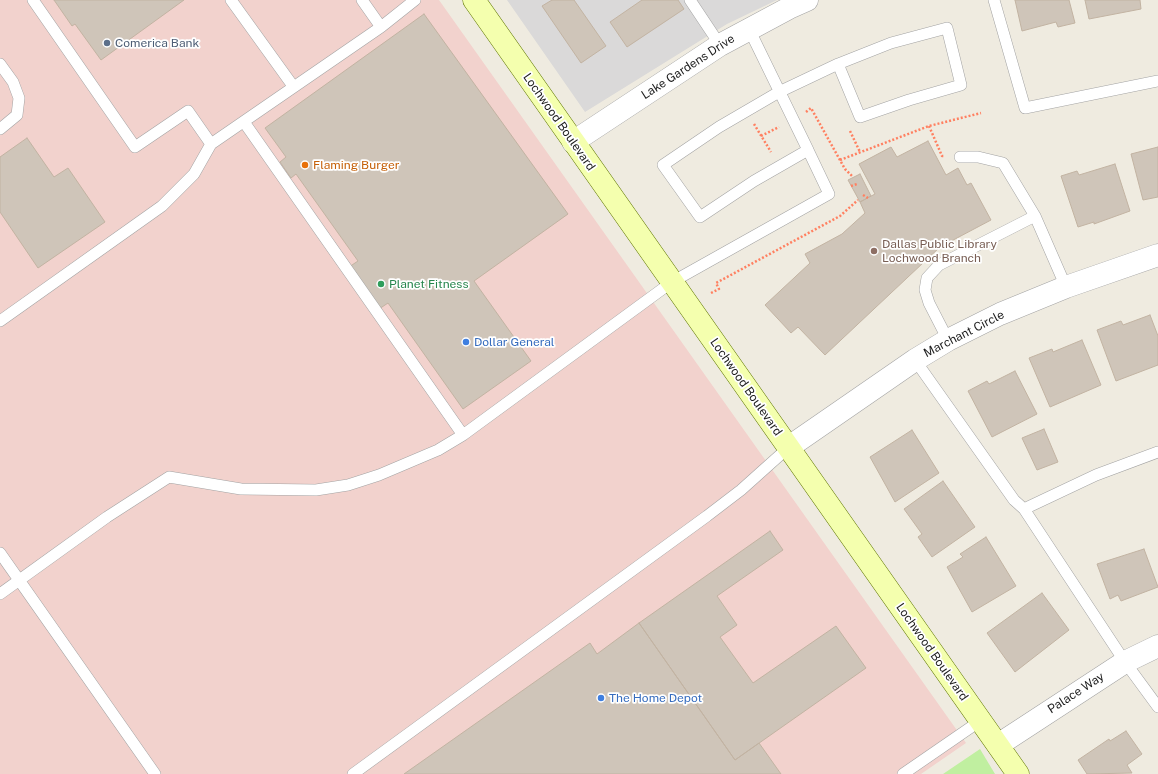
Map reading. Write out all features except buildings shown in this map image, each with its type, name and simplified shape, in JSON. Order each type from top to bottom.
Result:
[{"type":"street","name":"Lochwood Boulevard","points":[[474,0],[1018,774]]},
{"type":"street","name":"Lake Gardens Drive","points":[[573,142],[720,45],[807,0]]},
{"type":"street","name":"Marchant Circle","points":[[788,447],[915,360],[948,340],[1000,314],[1066,287],[1158,255]]},
{"type":"street","name":"Palace Way","points":[[998,745],[1126,662],[1158,646]]},
{"type":"lane","points":[[33,0],[135,147],[188,111],[211,144]]},
{"type":"lane","points":[[231,0],[293,86]]},
{"type":"lane","points":[[362,0],[381,26]]},
{"type":"lane","points":[[0,321],[162,206],[194,174],[211,144],[381,26],[415,0]]},
{"type":"lane","points":[[690,0],[720,45]]},
{"type":"lane","points":[[994,0],[1025,108],[1158,81]]},
{"type":"lane","points":[[808,150],[700,217],[664,165],[719,126],[779,92],[838,64],[891,43],[947,28],[961,85],[909,100],[860,118],[838,64]]},
{"type":"lane","points":[[0,594],[107,517],[169,477],[241,489],[316,490],[348,485],[379,475],[438,450],[463,435],[672,282],[829,194],[749,30]]},
{"type":"lane","points":[[0,64],[13,82],[19,98],[17,115],[0,129]]},
{"type":"lane","points":[[244,122],[463,435]]},
{"type":"lane","points":[[960,157],[978,157],[1003,163],[1035,216],[1066,287]]},
{"type":"lane","points":[[948,340],[928,303],[925,290],[927,278],[939,265],[1035,216]]},
{"type":"lane","points":[[915,360],[1014,500],[1024,509],[1126,662],[1158,707]]},
{"type":"lane","points":[[353,774],[707,516],[741,490],[788,447]]},
{"type":"lane","points":[[1024,509],[1096,475],[1158,452]]},
{"type":"lane","points":[[0,553],[155,774]]},
{"type":"lane","points":[[903,774],[980,721]]},
{"type":"path","points":[[746,111],[780,166]]},
{"type":"path","points":[[840,160],[929,126],[981,113]]},
{"type":"path","points":[[929,126],[936,145]]},
{"type":"path","points":[[850,130],[860,152]]},
{"type":"path","points":[[851,186],[857,184]]},
{"type":"path","points":[[863,195],[868,198]]},
{"type":"path","points":[[711,293],[719,289],[716,283],[840,216],[858,200]]},
{"type":"shaded area","points":[[0,0],[439,0],[966,743],[921,774],[0,774]]},
{"type":"shaded area","points":[[507,0],[777,0],[727,24],[585,112]]},
{"type":"green space","points":[[980,749],[995,774],[943,774]]},
{"type":"place","name":"Comerica Bank","points":[[107,43]]},
{"type":"place","name":"Flaming Burger","points":[[305,165]]},
{"type":"place","name":"Dallas Public Library Lochwood Branch","points":[[874,251]]},
{"type":"place","name":"Planet Fitness","points":[[381,284]]},
{"type":"place","name":"Dollar General","points":[[466,342]]},
{"type":"place","name":"The Home Depot","points":[[601,698]]}]
